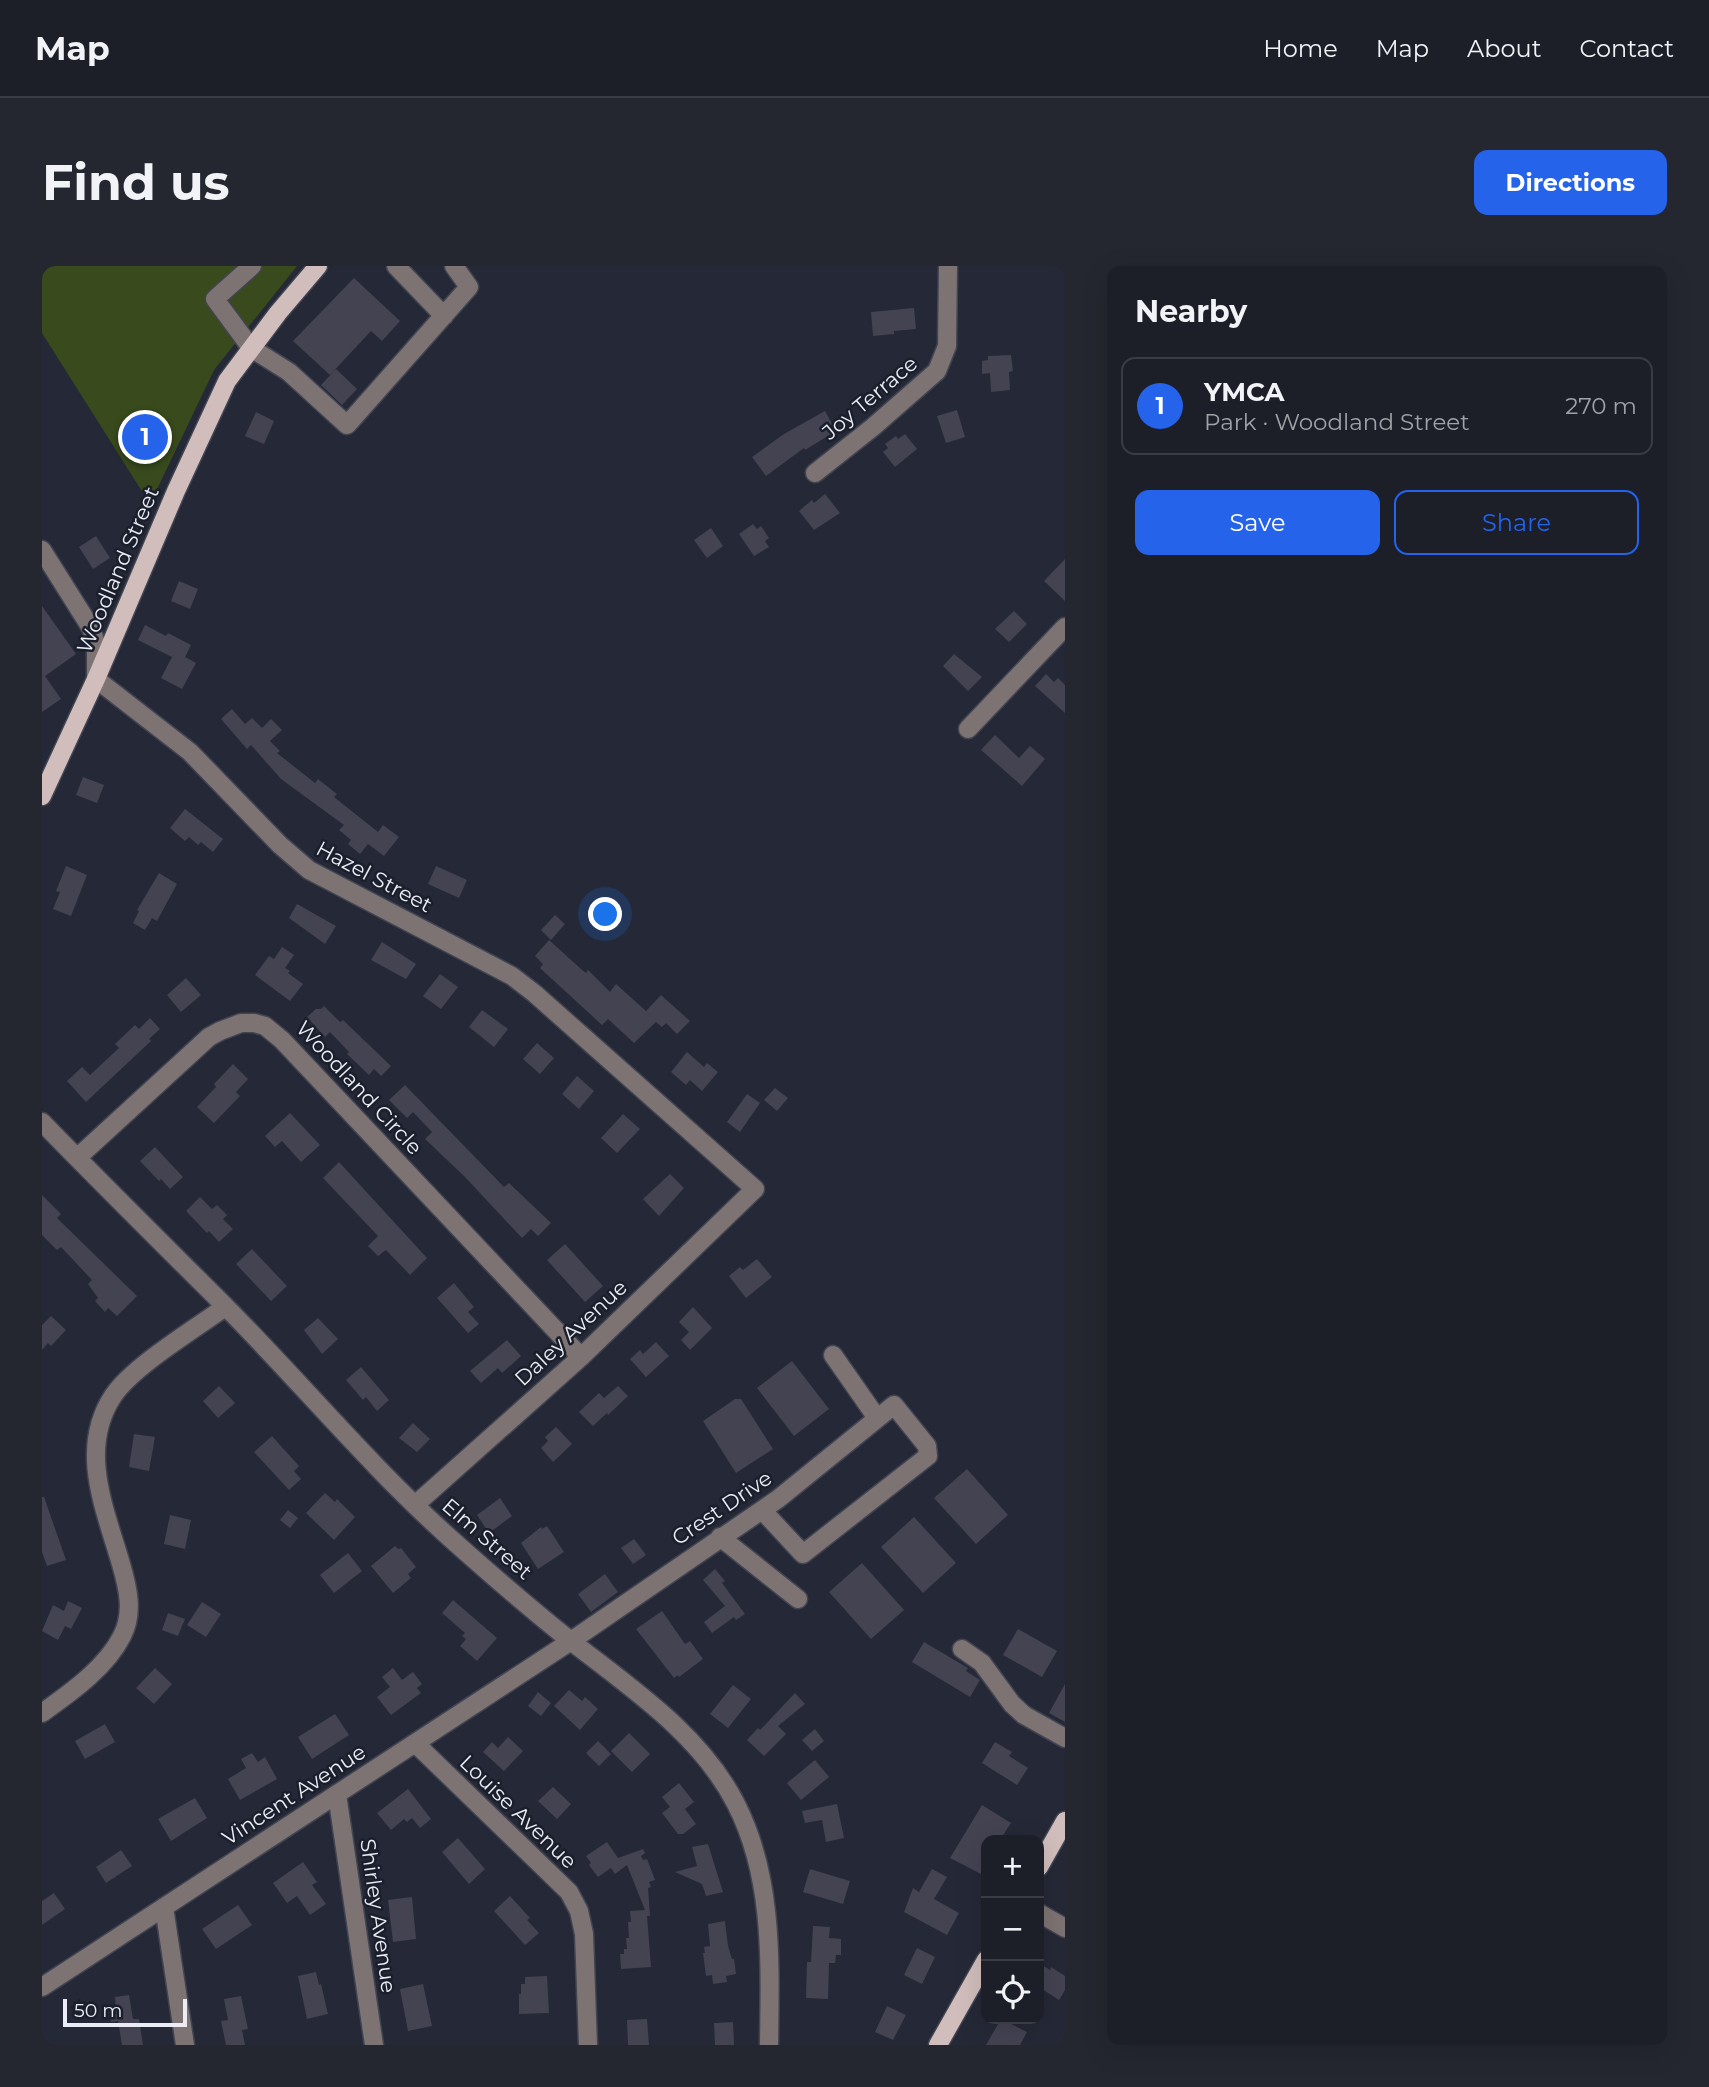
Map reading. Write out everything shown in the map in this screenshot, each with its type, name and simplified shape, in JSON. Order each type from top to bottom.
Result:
[{"type":"main road","name":"Woodland Street","points":[[42,796],[227,382],[251,348],[318,266]]},
{"type":"main road","points":[[1044,1858],[1065,1821]]},
{"type":"main road","points":[[937,2045],[985,1961]]},
{"type":"street","points":[[252,266],[215,299],[251,348],[289,372],[347,425],[469,287],[454,266]]},
{"type":"street","points":[[396,266],[443,316]]},
{"type":"street","name":"Joy Terrace","points":[[815,473],[883,420],[937,370],[947,346],[948,266]]},
{"type":"street","points":[[42,550],[92,628],[96,643],[96,680]]},
{"type":"street","points":[[968,729],[1065,626]]},
{"type":"street","name":"Hazel Street","points":[[96,680],[190,752],[293,858],[328,881],[512,976],[755,1189]]},
{"type":"street","name":"Woodland Circle","points":[[77,1158],[209,1037],[241,1023],[265,1026],[292,1050],[581,1357]]},
{"type":"street","name":"Elm Street","points":[[42,1122],[415,1505],[499,1580],[677,1726],[717,1771],[748,1829],[765,1896],[769,2045]]},
{"type":"street","name":"Daley Avenue","points":[[415,1505],[581,1357],[755,1189]]},
{"type":"street","points":[[42,1713],[110,1654],[127,1623],[128,1589],[96,1476],[96,1443],[105,1409],[127,1380],[225,1307]]},
{"type":"street","points":[[834,1355],[877,1418]]},
{"type":"street","name":"Crest Drive","points":[[571,1640],[762,1510],[894,1405],[927,1446],[928,1456],[803,1555],[762,1510]]},
{"type":"street","points":[[720,1537],[798,1599]]},
{"type":"street","name":"Vincent Avenue","points":[[42,1987],[571,1640]]},
{"type":"street","points":[[962,1649],[982,1663],[1012,1704],[1024,1715],[1065,1738]]},
{"type":"street","name":"Louise Avenue","points":[[415,1743],[569,1892],[579,1911],[584,1934],[588,2045]]},
{"type":"street","name":"Shirley Avenue","points":[[337,1794],[374,2045]]},
{"type":"street","points":[[164,1907],[184,2045]]},
{"type":"street","points":[[1044,1916],[1065,1928]]},
{"type":"green space","points":[[42,266],[297,266],[214,370],[150,504],[42,333]]},
{"type":"building","points":[[354,278],[400,321],[382,341],[371,331],[330,375],[293,341]]},
{"type":"building","points":[[914,308],[916,329],[873,336],[871,312]]},
{"type":"building","points":[[1011,355],[1013,371],[1009,372],[1010,390],[991,392],[990,373],[982,374],[982,361],[988,360],[988,356]]},
{"type":"building","points":[[336,369],[357,389],[342,405],[321,385]]},
{"type":"building","points":[[957,410],[965,437],[946,443],[937,416]]},
{"type":"building","points":[[825,411],[836,431],[805,450],[804,448],[766,476],[752,457],[784,434]]},
{"type":"building","points":[[256,412],[274,421],[264,444],[245,436]]},
{"type":"building","points":[[905,434],[917,449],[895,467],[883,452],[888,448],[885,444],[896,436],[898,439]]},
{"type":"building","points":[[825,494],[840,513],[814,530],[799,511]]},
{"type":"building","points":[[753,524],[757,529],[761,526],[769,538],[765,541],[769,547],[754,556],[739,534]]},
{"type":"building","points":[[711,528],[723,546],[707,558],[694,540]]},
{"type":"building","points":[[96,536],[110,558],[93,569],[79,547]]},
{"type":"building","points":[[1065,559],[1065,601],[1044,581]]},
{"type":"building","points":[[179,581],[198,589],[190,609],[171,601]]},
{"type":"building","points":[[42,606],[76,654],[45,676],[61,699],[42,712]]},
{"type":"building","points":[[1014,611],[1027,624],[1009,642],[995,629]]},
{"type":"building","points":[[145,625],[191,645],[185,657],[196,663],[182,689],[161,678],[172,657],[138,640]]},
{"type":"building","points":[[954,654],[982,677],[968,691],[943,666]]},
{"type":"building","points":[[1046,674],[1054,682],[1058,678],[1065,685],[1065,713],[1035,686]]},
{"type":"building","points":[[232,709],[245,724],[252,718],[262,728],[271,719],[282,730],[270,741],[280,751],[277,753],[315,783],[318,779],[337,794],[334,797],[378,832],[383,825],[399,837],[384,856],[368,844],[360,854],[348,844],[351,840],[339,830],[344,825],[281,779],[251,745],[247,749],[221,719]]},
{"type":"building","points":[[995,735],[1019,758],[1030,746],[1045,759],[1022,786],[981,750]]},
{"type":"building","points":[[83,777],[104,785],[97,803],[76,795]]},
{"type":"building","points":[[185,809],[223,839],[213,852],[201,842],[198,845],[189,837],[185,841],[170,828]]},
{"type":"building","points":[[66,866],[87,875],[71,916],[53,909],[60,892],[56,891]]},
{"type":"building","points":[[436,866],[467,880],[459,898],[428,884]]},
{"type":"building","points":[[159,873],[177,884],[157,921],[152,918],[145,930],[133,923],[139,911],[137,910]]},
{"type":"building","points":[[297,904],[336,926],[325,944],[289,918]]},
{"type":"building","points":[[555,915],[565,924],[551,940],[541,930]]},
{"type":"building","points":[[549,940],[586,973],[588,970],[610,992],[616,984],[646,1011],[661,995],[690,1021],[677,1034],[666,1023],[662,1027],[656,1022],[634,1043],[608,1019],[602,1025],[540,968],[543,964],[535,956]]},
{"type":"building","points":[[382,942],[416,964],[406,979],[371,960]]},
{"type":"building","points":[[282,947],[294,955],[285,968],[303,984],[290,1001],[255,975],[269,956],[274,959]]},
{"type":"building","points":[[440,974],[458,987],[441,1009],[423,996]]},
{"type":"building","points":[[186,978],[201,995],[181,1012],[167,995]]},
{"type":"building","points":[[324,1006],[340,1022],[343,1020],[391,1066],[381,1076],[374,1069],[369,1075],[347,1054],[349,1052],[330,1032],[325,1037],[307,1017]]},
{"type":"building","points":[[482,1010],[508,1029],[494,1047],[469,1027]]},
{"type":"building","points":[[150,1018],[160,1029],[149,1039],[151,1041],[86,1102],[67,1081],[82,1067],[90,1075],[119,1048],[115,1044],[135,1025],[139,1029]]},
{"type":"building","points":[[537,1043],[554,1058],[540,1074],[523,1059]]},
{"type":"building","points":[[687,1052],[704,1067],[707,1063],[718,1072],[702,1091],[690,1080],[686,1085],[671,1072]]},
{"type":"building","points":[[233,1064],[248,1079],[236,1092],[240,1096],[214,1123],[197,1107]]},
{"type":"building","points":[[577,1076],[594,1091],[579,1109],[562,1094]]},
{"type":"building","points":[[405,1085],[504,1187],[509,1183],[551,1223],[538,1236],[531,1229],[522,1238],[425,1139],[432,1132],[413,1112],[407,1118],[389,1100]]},
{"type":"building","points":[[775,1088],[788,1098],[777,1111],[764,1100]]},
{"type":"building","points":[[747,1094],[760,1103],[740,1132],[727,1122]]},
{"type":"building","points":[[290,1113],[320,1145],[301,1162],[282,1141],[275,1147],[265,1136]]},
{"type":"building","points":[[623,1114],[640,1129],[617,1153],[601,1138]]},
{"type":"building","points":[[155,1147],[183,1177],[170,1189],[140,1161]]},
{"type":"building","points":[[339,1162],[427,1258],[410,1275],[386,1250],[378,1256],[368,1246],[378,1236],[323,1178]]},
{"type":"building","points":[[670,1174],[684,1188],[659,1216],[643,1199]]},
{"type":"building","points":[[42,1195],[61,1214],[57,1218],[137,1296],[117,1316],[108,1308],[105,1312],[95,1301],[98,1298],[88,1284],[92,1280],[61,1247],[57,1250],[42,1235]]},
{"type":"building","points":[[200,1197],[212,1209],[217,1205],[227,1215],[223,1219],[233,1229],[219,1242],[186,1211]]},
{"type":"building","points":[[565,1244],[603,1286],[585,1302],[547,1260]]},
{"type":"building","points":[[252,1249],[287,1286],[271,1301],[236,1264]]},
{"type":"building","points":[[757,1259],[772,1277],[746,1298],[729,1276],[740,1267],[743,1270]]},
{"type":"building","points":[[454,1283],[474,1307],[468,1312],[479,1324],[468,1333],[437,1298]]},
{"type":"building","points":[[693,1307],[712,1328],[690,1350],[681,1340],[689,1332],[679,1322]]},
{"type":"building","points":[[51,1316],[66,1330],[51,1346],[48,1343],[42,1350],[42,1325]]},
{"type":"building","points":[[318,1318],[338,1339],[322,1354],[304,1330]]},
{"type":"building","points":[[507,1340],[521,1356],[502,1373],[498,1368],[481,1383],[470,1371]]},
{"type":"building","points":[[656,1342],[669,1356],[646,1377],[630,1359],[640,1350],[643,1354]]},
{"type":"building","points":[[792,1361],[829,1409],[794,1436],[757,1388]]},
{"type":"building","points":[[361,1367],[389,1400],[377,1411],[366,1397],[363,1400],[346,1380]]},
{"type":"building","points":[[219,1386],[235,1403],[218,1418],[203,1401]]},
{"type":"building","points":[[618,1386],[628,1396],[593,1426],[579,1412],[599,1393],[604,1398]]},
{"type":"building","points":[[735,1399],[741,1399],[773,1449],[736,1473],[703,1421]]},
{"type":"building","points":[[413,1423],[430,1439],[417,1452],[399,1438]]},
{"type":"building","points":[[556,1427],[572,1444],[553,1462],[541,1448],[548,1441],[545,1437]]},
{"type":"building","points":[[134,1434],[155,1437],[149,1471],[129,1467]]},
{"type":"building","points":[[272,1436],[299,1466],[294,1471],[301,1479],[289,1490],[254,1452]]},
{"type":"building","points":[[967,1469],[1008,1515],[976,1544],[934,1498]]},
{"type":"building","points":[[325,1493],[335,1502],[337,1499],[355,1517],[334,1540],[306,1513]]},
{"type":"building","points":[[42,1497],[66,1560],[47,1566],[42,1552]]},
{"type":"building","points":[[500,1498],[512,1516],[489,1533],[477,1515]]},
{"type":"building","points":[[288,1510],[298,1518],[290,1528],[280,1520]]},
{"type":"building","points":[[170,1515],[191,1520],[185,1549],[164,1544]]},
{"type":"building","points":[[914,1517],[956,1563],[923,1593],[881,1547]]},
{"type":"building","points":[[547,1526],[564,1552],[538,1569],[521,1543],[541,1527],[542,1529]]},
{"type":"building","points":[[634,1539],[646,1555],[633,1564],[621,1548]]},
{"type":"building","points":[[395,1546],[401,1548],[416,1567],[408,1574],[411,1578],[393,1593],[371,1566]]},
{"type":"building","points":[[348,1553],[362,1571],[334,1593],[320,1575]]},
{"type":"building","points":[[862,1563],[904,1610],[871,1639],[829,1592]]},
{"type":"building","points":[[715,1569],[745,1614],[736,1620],[734,1617],[712,1633],[704,1622],[725,1606],[703,1580]]},
{"type":"building","points":[[605,1574],[618,1592],[591,1612],[578,1594]]},
{"type":"building","points":[[453,1600],[497,1638],[477,1661],[460,1646],[466,1639],[462,1636],[465,1633],[442,1613]]},
{"type":"building","points":[[68,1601],[82,1608],[71,1629],[65,1626],[58,1640],[42,1631],[53,1605],[64,1611]]},
{"type":"building","points":[[202,1602],[221,1614],[206,1637],[187,1625]]},
{"type":"building","points":[[662,1611],[685,1644],[690,1641],[703,1659],[679,1677],[678,1675],[674,1678],[636,1629]]},
{"type":"building","points":[[168,1613],[185,1619],[178,1636],[162,1630]]},
{"type":"building","points":[[1018,1629],[1057,1651],[1042,1677],[1003,1655]]},
{"type":"building","points":[[924,1642],[968,1668],[966,1671],[980,1680],[970,1697],[912,1662]]},
{"type":"building","points":[[155,1668],[172,1684],[154,1704],[136,1688]]},
{"type":"building","points":[[393,1668],[402,1680],[413,1672],[422,1684],[417,1688],[421,1693],[391,1715],[377,1697],[390,1687],[382,1677]]},
{"type":"building","points":[[1065,1684],[1065,1722],[1049,1713]]},
{"type":"building","points":[[733,1685],[751,1699],[728,1728],[710,1714]]},
{"type":"building","points":[[569,1690],[582,1701],[585,1697],[598,1709],[580,1730],[554,1706]]},
{"type":"building","points":[[538,1692],[551,1703],[541,1716],[528,1706]]},
{"type":"building","points":[[795,1693],[805,1704],[778,1726],[786,1734],[764,1756],[747,1740]]},
{"type":"building","points":[[335,1714],[349,1735],[312,1759],[298,1737]]},
{"type":"building","points":[[105,1724],[115,1742],[85,1759],[75,1741]]},
{"type":"building","points":[[815,1729],[824,1741],[812,1751],[802,1740]]},
{"type":"building","points":[[629,1733],[650,1754],[632,1772],[611,1751]]},
{"type":"building","points":[[508,1737],[523,1751],[504,1771],[483,1752],[492,1742],[498,1748]]},
{"type":"building","points":[[598,1741],[611,1754],[599,1766],[586,1753]]},
{"type":"building","points":[[995,1742],[1012,1752],[1009,1756],[1028,1768],[1017,1785],[982,1763]]},
{"type":"building","points":[[252,1753],[258,1762],[265,1757],[277,1779],[240,1800],[228,1779],[246,1768],[241,1759]]},
{"type":"building","points":[[815,1760],[829,1777],[801,1800],[787,1783]]},
{"type":"building","points":[[679,1783],[694,1802],[685,1809],[696,1824],[683,1834],[678,1834],[662,1813],[670,1807],[662,1797]]},
{"type":"building","points":[[553,1787],[571,1804],[557,1819],[538,1801]]},
{"type":"building","points":[[408,1789],[431,1819],[420,1828],[412,1818],[407,1822],[404,1819],[391,1830],[377,1813]]},
{"type":"building","points":[[195,1798],[207,1818],[171,1841],[158,1819]]},
{"type":"building","points":[[837,1804],[844,1838],[826,1842],[822,1820],[805,1823],[802,1811]]},
{"type":"building","points":[[982,1805],[1011,1823],[1003,1835],[981,1835],[981,1874],[950,1858]]},
{"type":"building","points":[[458,1838],[485,1869],[469,1884],[442,1852]]},
{"type":"building","points":[[607,1842],[618,1858],[643,1849],[645,1853],[641,1856],[643,1860],[647,1859],[655,1880],[649,1882],[651,1887],[648,1888],[651,1967],[621,1969],[620,1954],[624,1954],[624,1949],[627,1949],[630,1911],[645,1910],[627,1865],[615,1874],[611,1868],[598,1877],[589,1865],[591,1863],[586,1856]]},
{"type":"building","points":[[708,1844],[723,1892],[706,1896],[702,1884],[675,1872],[697,1866],[692,1847]]},
{"type":"building","points":[[121,1850],[132,1866],[106,1883],[96,1867]]},
{"type":"building","points":[[303,1862],[317,1882],[312,1885],[326,1904],[310,1915],[297,1896],[287,1903],[273,1883]]},
{"type":"building","points":[[810,1869],[850,1881],[843,1904],[803,1892]]},
{"type":"building","points":[[932,1869],[947,1877],[934,1899],[959,1913],[947,1935],[904,1912],[913,1888],[919,1892]]},
{"type":"building","points":[[54,1893],[65,1909],[42,1925],[42,1901]]},
{"type":"building","points":[[510,1896],[530,1918],[527,1920],[539,1933],[525,1945],[494,1911]]},
{"type":"building","points":[[412,1897],[416,1939],[393,1942],[388,1900]]},
{"type":"building","points":[[238,1905],[252,1925],[216,1949],[202,1929]]},
{"type":"building","points":[[725,1921],[728,1946],[734,1959],[736,1974],[726,1976],[727,1982],[713,1984],[712,1975],[706,1976],[703,1953],[704,1947],[710,1946],[708,1924]]},
{"type":"building","points":[[813,1926],[830,1927],[829,1938],[841,1939],[841,1955],[836,1955],[835,1963],[829,1963],[828,1999],[806,1998],[807,1962],[811,1962]]},
{"type":"building","points":[[917,1948],[935,1957],[922,1984],[904,1975]]},
{"type":"building","points":[[1044,1966],[1050,1970],[1051,1967],[1065,1976],[1065,1990],[1059,2000],[1044,1990]]},
{"type":"building","points":[[316,1972],[328,2014],[307,2019],[298,1976]]},
{"type":"building","points":[[547,1976],[549,2013],[519,2014],[519,1994],[521,1984],[525,1984],[525,1977]]},
{"type":"building","points":[[423,1984],[432,2026],[408,2031],[400,1989]]},
{"type":"building","points":[[129,1995],[133,2019],[139,2019],[143,2045],[122,2045],[118,2021],[111,2022],[109,2009],[116,2008],[115,1997]]},
{"type":"building","points":[[241,1996],[248,2029],[242,2030],[245,2045],[226,2045],[221,2021],[228,2020],[224,1999]]},
{"type":"building","points":[[887,2006],[906,2015],[893,2040],[875,2032]]},
{"type":"building","points":[[647,2019],[649,2045],[628,2045],[627,2020]]},
{"type":"building","points":[[733,2022],[734,2045],[715,2045],[714,2023]]},
{"type":"building","points":[[998,2024],[1011,2024],[1027,2032],[1020,2045],[986,2045]]},
{"type":"place","name":"YMCA","points":[[145,437]]}]
